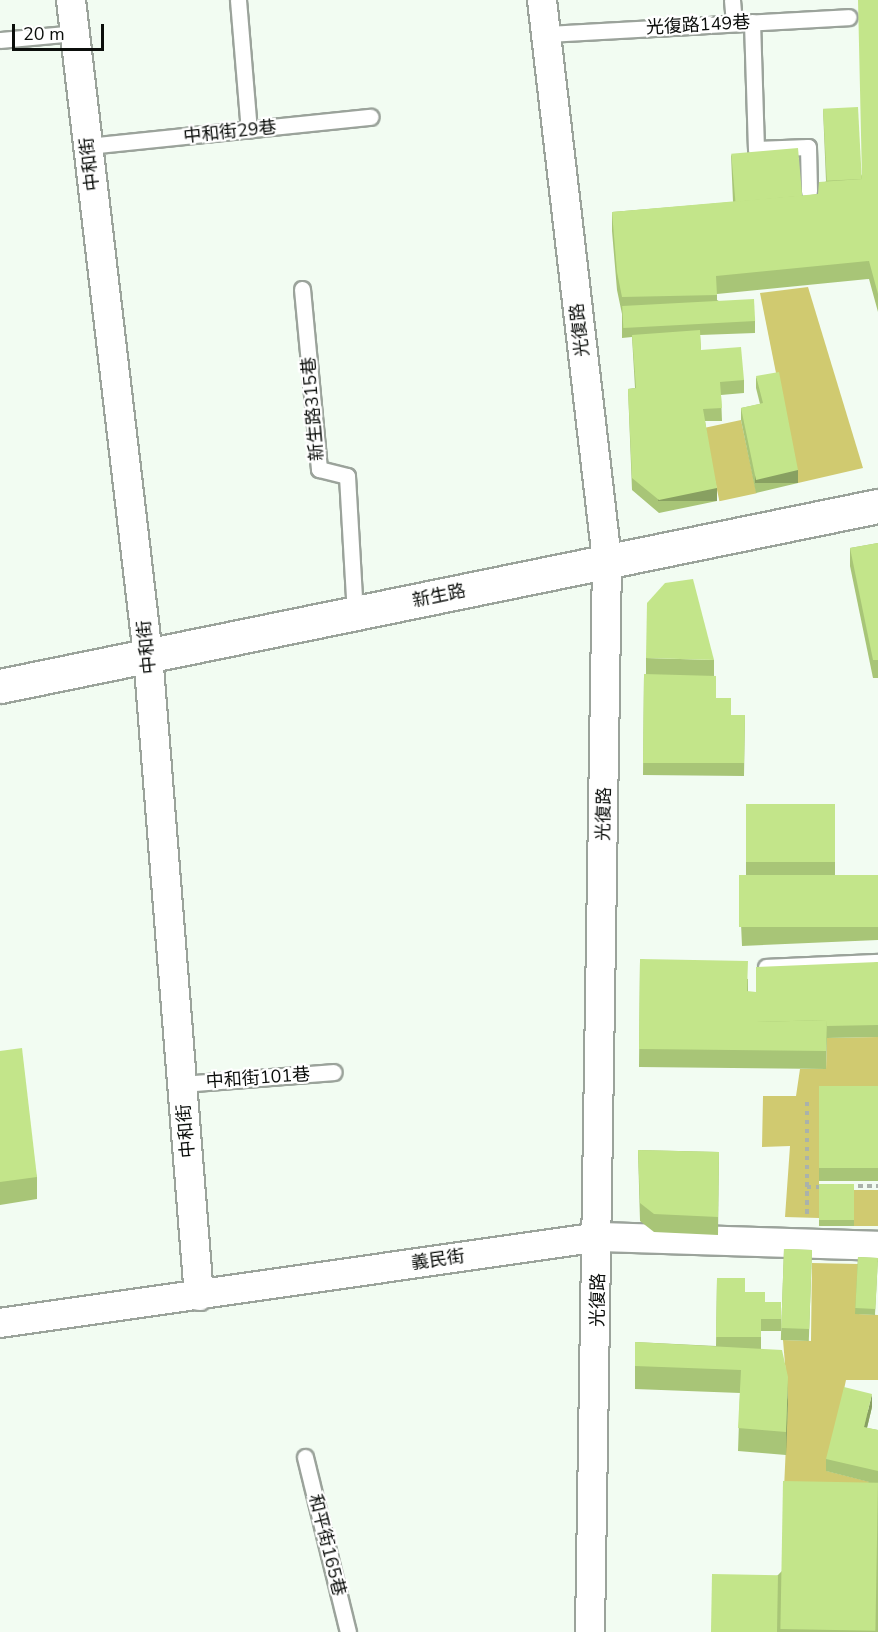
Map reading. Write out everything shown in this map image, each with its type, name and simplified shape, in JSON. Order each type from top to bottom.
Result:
[{"type":"main road","name":"新生路","points":[[0,686],[878,506]]},
{"type":"street","name":"中和街","points":[[71,0],[148,655],[200,1296]]},
{"type":"street","name":"光復路","points":[[543,0],[607,560],[599,1237],[590,1632]]},
{"type":"street","name":"義民街","points":[[0,1323],[599,1237],[878,1246]]},
{"type":"lane","points":[[238,0],[249,130]]},
{"type":"lane","points":[[732,0],[734,23]]},
{"type":"lane","name":"光復路149巷","points":[[546,34],[849,17]]},
{"type":"lane","points":[[752,22],[756,149],[808,147],[809,191]]},
{"type":"lane","points":[[0,40],[75,33]]},
{"type":"lane","name":"中和街29巷","points":[[88,146],[371,117]]},
{"type":"lane","name":"新生路315巷","points":[[302,289],[319,469],[347,476],[355,614]]},
{"type":"lane","points":[[766,967],[878,962]]},
{"type":"lane","name":"中和街101巷","points":[[183,1084],[334,1072]]},
{"type":"lane","name":"和平街165巷","points":[[305,1457],[348,1632]]},
{"type":"path","points":[[807,1098],[807,1245]]},
{"type":"path","points":[[807,1187],[830,1186]]},
{"type":"path","points":[[842,1186],[878,1186]]},
{"type":"shaded area","points":[[808,287],[863,468],[798,483],[760,293]]},
{"type":"shaded area","points":[[741,420],[757,493],[719,501],[704,428]]},
{"type":"shaded area","points":[[878,1037],[878,1099],[819,1100],[819,1218],[785,1217],[790,1146],[762,1147],[763,1096],[796,1096],[800,1069],[826,1069],[827,1038]]},
{"type":"shaded area","points":[[854,1190],[878,1190],[878,1226],[854,1226]]},
{"type":"shaded area","points":[[812,1263],[858,1264],[858,1314],[878,1315],[878,1380],[846,1380],[827,1471],[878,1484],[783,1511],[788,1400],[783,1340],[811,1341]]},
{"type":"building","points":[[858,0],[878,0],[878,294],[869,261],[716,276],[717,295],[622,297],[617,272],[612,212],[818,194],[819,182],[862,179]]},
{"type":"building","points":[[858,107],[862,179],[827,181],[823,109]]},
{"type":"building","points":[[798,148],[802,196],[735,202],[731,154]]},
{"type":"building","points":[[754,299],[755,321],[623,328],[622,306]]},
{"type":"building","points":[[700,330],[701,350],[741,347],[744,380],[720,382],[722,408],[703,409],[717,488],[659,500],[632,478],[628,389],[636,388],[632,335]]},
{"type":"building","points":[[779,372],[798,470],[756,480],[741,408],[763,403],[756,376]]},
{"type":"building","points":[[878,543],[878,660],[873,660],[850,548]]},
{"type":"building","points":[[693,579],[714,660],[646,658],[647,603],[665,583]]},
{"type":"building","points":[[644,674],[716,676],[716,698],[731,698],[731,715],[745,715],[744,763],[643,763]]},
{"type":"building","points":[[746,804],[835,804],[835,862],[746,862]]},
{"type":"building","points":[[739,875],[878,875],[878,927],[739,927]]},
{"type":"building","points":[[640,959],[748,961],[747,991],[756,992],[756,1022],[827,1020],[826,1051],[639,1049]]},
{"type":"building","points":[[878,962],[878,1025],[827,1026],[827,1020],[756,1022],[756,967]]},
{"type":"building","points":[[22,1048],[37,1177],[0,1182],[0,1051]]},
{"type":"building","points":[[819,1086],[878,1086],[878,1168],[819,1168]]},
{"type":"building","points":[[638,1150],[719,1152],[718,1217],[654,1214],[640,1203]]},
{"type":"building","points":[[819,1184],[854,1184],[854,1220],[819,1220]]},
{"type":"building","points":[[784,1249],[812,1250],[809,1329],[781,1328]]},
{"type":"building","points":[[858,1257],[878,1258],[875,1309],[855,1308]]},
{"type":"building","points":[[717,1278],[745,1278],[745,1292],[765,1292],[765,1302],[781,1302],[781,1319],[761,1319],[761,1337],[716,1337]]},
{"type":"building","points":[[635,1342],[782,1350],[788,1377],[786,1432],[738,1428],[741,1370],[635,1366]]},
{"type":"building","points":[[844,1387],[872,1394],[864,1427],[878,1430],[878,1471],[826,1459]]},
{"type":"building","points":[[783,1481],[878,1483],[875,1631],[780,1629]]},
{"type":"building","points":[[712,1574],[778,1575],[777,1632],[711,1632]]}]
